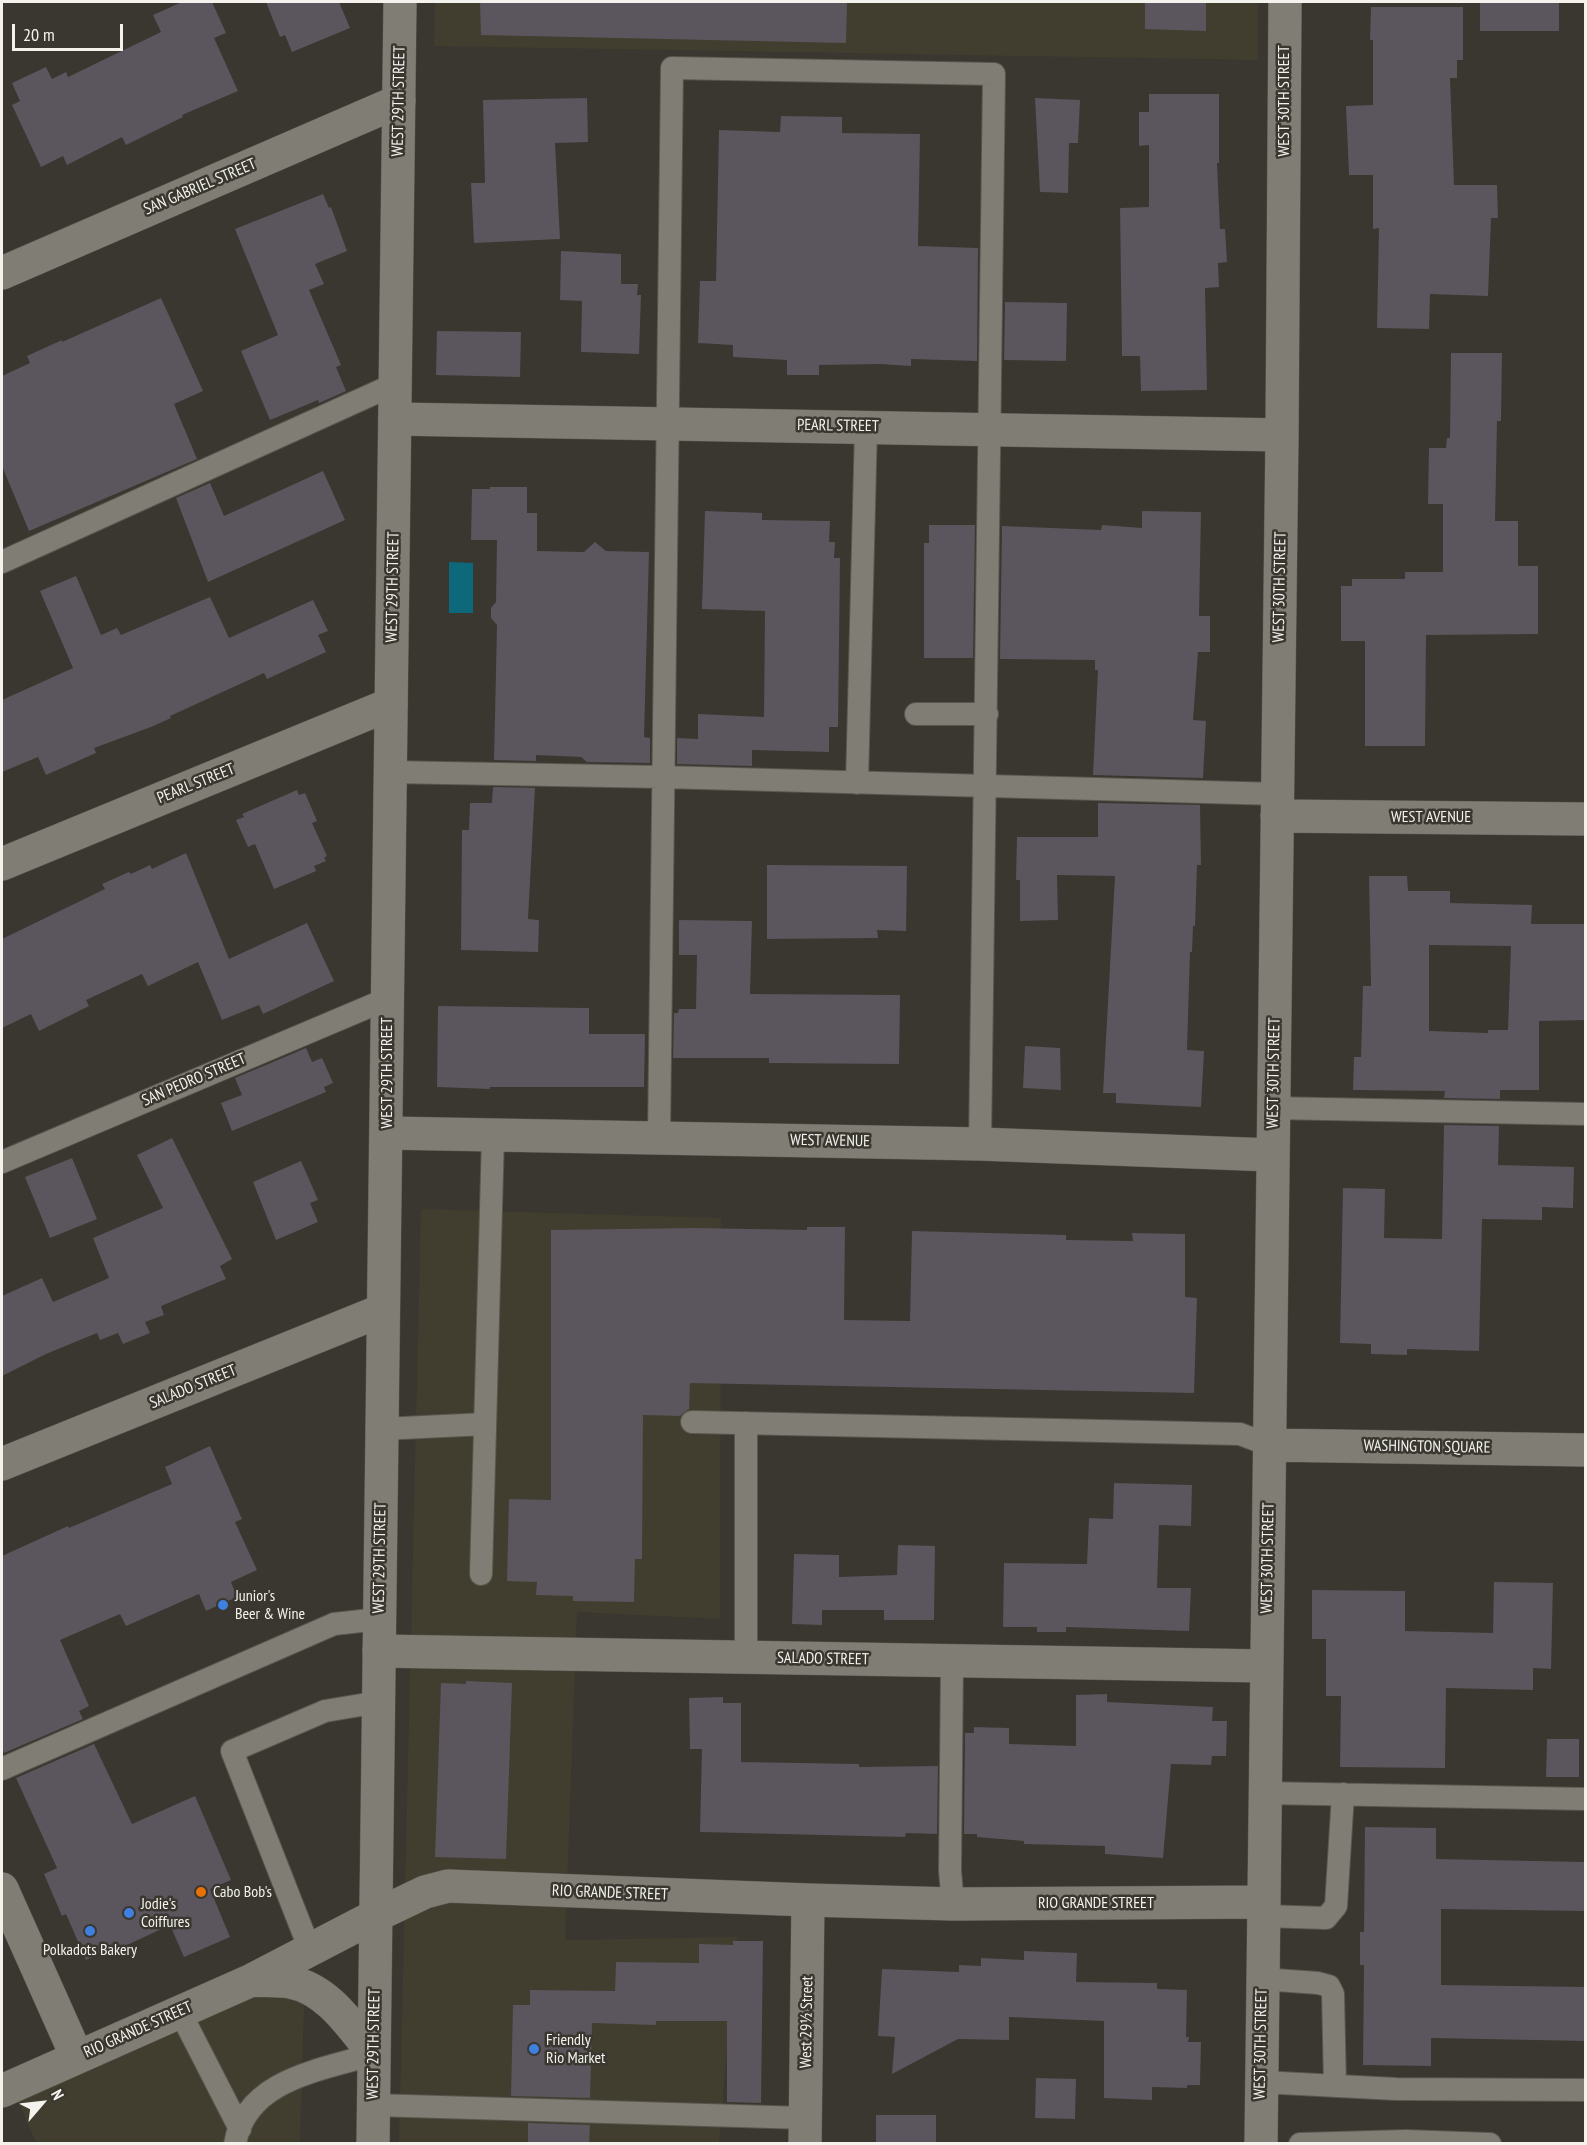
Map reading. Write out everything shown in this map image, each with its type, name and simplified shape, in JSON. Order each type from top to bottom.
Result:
[{"type":"street","name":"WEST 29TH STREET","points":[[373,2144],[400,2]]},
{"type":"street","name":"WEST 30TH STREET","points":[[1260,2144],[1282,435],[1285,2]]},
{"type":"street","name":"SAN GABRIEL STREET","points":[[2,273],[399,101]]},
{"type":"street","name":"PEARL STREET","points":[[395,420],[1282,435]]},
{"type":"street","name":"PEARL STREET","points":[[2,864],[391,704]]},
{"type":"street","name":"WEST AVENUE","points":[[1277,805],[1586,819]]},
{"type":"street","name":"WEST AVENUE","points":[[387,1133],[980,1144],[1272,1155]]},
{"type":"street","name":"SALADO STREET","points":[[2,1464],[383,1310]]},
{"type":"street","name":"WASHINGTON SQUARE","points":[[1269,1445],[1586,1450]]},
{"type":"street","name":"SALADO STREET","points":[[380,1651],[1266,1666]]},
{"type":"street","name":"RIO GRANDE STREET","points":[[2,2091],[252,1980],[425,1892],[448,1886],[808,1900],[1263,1909]]},
{"type":"street","points":[[2,1889],[77,2057]]},
{"type":"street","name":"West 29½ Street","points":[[805,2131],[808,1900]]},
{"type":"street","points":[[252,1980],[290,1982],[315,1991],[337,2010],[374,2054]]},
{"type":"lane","points":[[658,1138],[672,68],[994,74],[980,1144]]},
{"type":"lane","points":[[2,562],[395,384]]},
{"type":"lane","points":[[857,783],[866,427]]},
{"type":"lane","points":[[916,714],[987,714]]},
{"type":"lane","points":[[390,772],[986,786],[1277,805]]},
{"type":"lane","name":"SAN PEDRO STREET","points":[[2,1162],[387,999]]},
{"type":"lane","points":[[1274,1108],[1586,1113]]},
{"type":"lane","points":[[481,1574],[493,1136]]},
{"type":"lane","points":[[692,1422],[1240,1434],[1269,1445]]},
{"type":"lane","points":[[746,1423],[746,1658]]},
{"type":"lane","points":[[382,1429],[485,1424]]},
{"type":"lane","points":[[2,1769],[334,1624],[380,1619]]},
{"type":"lane","points":[[952,1661],[950,1871],[953,1904]]},
{"type":"lane","points":[[310,1950],[232,1751],[325,1712],[379,1702]]},
{"type":"lane","points":[[1265,1793],[1586,1799]]},
{"type":"lane","points":[[1263,1909],[1326,1918],[1332,1913],[1336,1906],[1343,1794]]},
{"type":"lane","points":[[1262,1979],[1318,1983],[1329,1986],[1333,1994],[1335,2086]]},
{"type":"lane","points":[[180,2012],[237,2137]]},
{"type":"lane","points":[[237,2137],[244,2118],[255,2104],[276,2086],[293,2078],[374,2054]]},
{"type":"lane","points":[[1261,2082],[1396,2089],[1586,2090]]},
{"type":"lane","points":[[374,2105],[805,2131]]},
{"type":"lane","points":[[1300,2144],[1406,2141],[1490,2144]]},
{"type":"shaded area","points":[[435,2],[1258,2],[1258,60],[434,46]]},
{"type":"shaded area","points":[[421,1209],[721,1218],[720,1619],[577,1612],[565,1940],[737,1937],[719,2143],[399,2144]]},
{"type":"shaded area","points":[[305,1974],[300,2143],[36,2143],[15,2093]]},
{"type":"water","points":[[449,562],[473,563],[473,613],[449,613]]},
{"type":"building","points":[[182,2],[212,2],[226,33],[214,38],[238,91],[182,115],[183,117],[126,145],[122,137],[67,165],[63,156],[41,167],[12,105],[20,101],[12,83],[46,67],[52,79],[66,72],[68,77],[161,32],[153,15]]},
{"type":"building","points":[[266,2],[339,2],[350,28],[292,52],[285,35],[280,37]]},
{"type":"building","points":[[480,2],[847,2],[846,43],[481,35]]},
{"type":"building","points":[[1145,2],[1206,2],[1206,31],[1145,29]]},
{"type":"building","points":[[1480,2],[1559,2],[1559,31],[1480,31]]},
{"type":"building","points":[[1371,7],[1463,7],[1463,60],[1457,60],[1457,78],[1450,78],[1454,185],[1497,185],[1498,218],[1491,218],[1488,296],[1430,294],[1429,329],[1377,328],[1379,228],[1373,229],[1373,175],[1349,175],[1346,106],[1373,105]]},
{"type":"building","points":[[1149,94],[1219,94],[1219,163],[1217,163],[1220,229],[1225,229],[1227,262],[1218,263],[1219,287],[1205,288],[1207,390],[1141,391],[1140,356],[1122,356],[1120,208],[1149,207],[1149,145],[1139,146],[1139,112],[1149,112]]},
{"type":"building","points":[[587,98],[588,142],[555,143],[560,239],[474,243],[471,183],[485,183],[483,100]]},
{"type":"building","points":[[1035,98],[1080,100],[1078,143],[1069,143],[1068,193],[1040,192]]},
{"type":"building","points":[[781,116],[842,117],[842,133],[920,134],[918,246],[978,248],[977,361],[911,359],[911,366],[819,365],[819,375],[787,375],[787,360],[733,357],[733,345],[698,343],[700,281],[716,281],[719,130],[780,132]]},
{"type":"building","points":[[323,194],[329,208],[331,207],[347,251],[315,264],[324,284],[309,290],[341,365],[336,367],[346,391],[270,420],[241,351],[278,335],[235,229]]},
{"type":"building","points":[[561,251],[621,254],[621,284],[638,284],[637,295],[641,295],[639,354],[581,352],[582,301],[560,300]]},
{"type":"building","points":[[161,298],[203,391],[174,404],[197,459],[29,531],[2,466],[2,376],[30,363],[27,356]]},
{"type":"building","points":[[1005,302],[1067,303],[1066,361],[1004,360]]},
{"type":"building","points":[[437,331],[521,332],[520,377],[436,375]]},
{"type":"building","points":[[1451,353],[1502,353],[1501,421],[1497,421],[1495,521],[1518,521],[1518,566],[1538,566],[1538,634],[1426,635],[1425,746],[1365,746],[1365,641],[1341,641],[1341,586],[1352,586],[1352,579],[1405,579],[1405,572],[1443,572],[1443,504],[1428,504],[1429,448],[1446,448],[1447,438],[1450,438]]},
{"type":"building","points":[[323,471],[345,520],[208,582],[176,498],[210,483],[224,516]]},
{"type":"building","points":[[490,487],[527,487],[527,513],[537,513],[537,551],[584,552],[595,542],[606,551],[649,552],[644,737],[650,738],[650,763],[587,762],[581,757],[536,755],[536,761],[494,760],[497,625],[491,618],[491,608],[496,602],[497,540],[471,540],[472,489],[490,489]]},
{"type":"building","points":[[705,511],[762,513],[762,520],[830,521],[829,542],[835,542],[834,558],[840,558],[838,727],[829,727],[829,752],[752,750],[752,766],[677,764],[677,738],[698,739],[698,714],[764,717],[765,611],[702,609]]},
{"type":"building","points":[[1142,511],[1201,512],[1199,616],[1210,616],[1210,652],[1198,652],[1193,720],[1206,721],[1203,778],[1093,775],[1098,670],[1095,670],[1095,660],[1000,659],[1002,526],[1101,530],[1102,525],[1142,528]]},
{"type":"building","points":[[929,525],[975,525],[973,658],[924,658],[924,543],[929,543]]},
{"type":"building","points":[[76,576],[101,635],[117,628],[121,635],[210,597],[229,638],[313,600],[328,631],[318,635],[326,652],[267,679],[264,673],[151,727],[94,748],[96,753],[46,775],[38,757],[2,772],[2,700],[73,668],[40,591]]},
{"type":"building","points":[[493,787],[535,788],[528,919],[539,920],[538,952],[461,950],[462,830],[469,830],[470,803],[492,803]]},
{"type":"building","points":[[297,790],[299,795],[305,793],[317,821],[312,823],[327,856],[324,858],[326,861],[314,866],[316,871],[274,889],[255,844],[248,847],[236,820],[244,817],[242,814]]},
{"type":"building","points":[[1098,803],[1200,805],[1201,865],[1197,865],[1195,926],[1193,926],[1192,952],[1190,952],[1187,1050],[1204,1051],[1201,1107],[1116,1103],[1116,1093],[1103,1093],[1115,876],[1057,875],[1058,920],[1020,921],[1020,880],[1016,880],[1017,837],[1098,837]]},
{"type":"building","points":[[186,853],[229,959],[307,923],[334,981],[263,1014],[259,1005],[222,1020],[198,962],[148,986],[142,974],[86,1000],[89,1006],[39,1031],[31,1014],[2,1028],[2,939],[105,889],[102,884],[150,865],[152,869]]},
{"type":"building","points":[[767,865],[907,866],[906,931],[877,930],[878,938],[767,939]]},
{"type":"building","points":[[1369,876],[1407,876],[1408,891],[1450,891],[1450,903],[1532,905],[1531,924],[1586,924],[1586,1020],[1539,1021],[1539,1090],[1500,1090],[1500,1099],[1444,1098],[1445,1091],[1353,1090],[1354,1057],[1361,1057],[1363,986],[1371,986]],"holes":[[[1429,945],[1511,946],[1508,1030],[1488,1030],[1488,1033],[1429,1031]]]},
{"type":"building","points":[[679,920],[752,921],[750,994],[900,995],[899,1064],[769,1063],[769,1058],[673,1058],[674,1013],[678,1013],[679,1009],[696,1009],[697,955],[679,955]]},
{"type":"building","points":[[438,1006],[589,1008],[589,1034],[645,1034],[644,1087],[490,1087],[490,1089],[437,1087]]},
{"type":"building","points":[[1025,1046],[1060,1048],[1061,1090],[1023,1088]]},
{"type":"building","points":[[306,1048],[312,1062],[322,1058],[333,1083],[324,1087],[326,1092],[232,1131],[221,1103],[242,1095],[235,1078]]},
{"type":"building","points":[[1444,1125],[1499,1126],[1498,1165],[1574,1167],[1573,1208],[1542,1207],[1542,1220],[1482,1219],[1479,1351],[1407,1349],[1407,1355],[1371,1354],[1371,1344],[1340,1343],[1343,1188],[1385,1189],[1384,1238],[1442,1239]]},
{"type":"building","points":[[172,1138],[232,1259],[220,1266],[226,1279],[161,1306],[164,1315],[145,1322],[150,1333],[123,1344],[118,1333],[100,1340],[97,1333],[46,1354],[2,1376],[2,1296],[42,1278],[53,1302],[109,1278],[93,1238],[163,1208],[137,1155]]},
{"type":"building","points":[[72,1158],[97,1219],[50,1238],[25,1177]]},
{"type":"building","points":[[301,1161],[318,1200],[310,1203],[318,1222],[276,1240],[253,1182]]},
{"type":"building","points":[[807,1227],[845,1227],[844,1320],[910,1321],[912,1231],[1066,1235],[1066,1240],[1133,1241],[1132,1233],[1185,1234],[1185,1297],[1197,1298],[1194,1393],[690,1383],[689,1409],[680,1416],[643,1415],[642,1559],[635,1559],[634,1602],[573,1601],[573,1596],[536,1595],[537,1582],[507,1581],[509,1499],[551,1500],[551,1230],[694,1228],[807,1230]]},
{"type":"building","points":[[210,1446],[242,1519],[235,1522],[257,1570],[231,1582],[237,1597],[206,1611],[199,1594],[126,1626],[120,1614],[60,1640],[89,1706],[79,1711],[83,1719],[4,1753],[2,1747],[2,1556],[68,1526],[69,1528],[172,1484],[165,1467]]},
{"type":"building","points":[[1114,1483],[1192,1485],[1191,1526],[1159,1525],[1157,1588],[1191,1588],[1189,1631],[1066,1627],[1066,1632],[1037,1632],[1037,1627],[1003,1627],[1004,1563],[1087,1564],[1089,1518],[1113,1519]]},
{"type":"building","points":[[898,1545],[935,1546],[934,1620],[884,1620],[884,1610],[822,1610],[822,1625],[792,1624],[794,1554],[839,1555],[839,1577],[897,1575]]},
{"type":"building","points":[[1494,1582],[1553,1583],[1551,1669],[1533,1668],[1533,1690],[1446,1688],[1445,1768],[1340,1767],[1341,1696],[1326,1696],[1326,1639],[1312,1639],[1312,1590],[1405,1591],[1405,1631],[1493,1633]]},
{"type":"building","points":[[466,1681],[512,1683],[506,1859],[435,1857],[441,1683],[466,1684]]},
{"type":"building","points":[[1107,1694],[1107,1702],[1213,1707],[1212,1721],[1227,1721],[1226,1756],[1212,1756],[1211,1765],[1171,1764],[1163,1858],[1105,1854],[1105,1846],[1024,1844],[1024,1841],[964,1834],[965,1733],[974,1733],[974,1727],[1009,1728],[1009,1744],[1076,1746],[1076,1695]]},
{"type":"building","points":[[723,1697],[723,1703],[741,1703],[741,1762],[859,1764],[859,1767],[938,1766],[937,1834],[906,1833],[905,1837],[700,1832],[702,1749],[690,1749],[689,1698]]},
{"type":"building","points":[[1547,1739],[1579,1739],[1579,1777],[1546,1777]]},
{"type":"building","points":[[94,1744],[132,1824],[195,1796],[231,1880],[210,1889],[230,1937],[184,1957],[170,1925],[110,1953],[109,1949],[86,1960],[66,1914],[62,1916],[44,1874],[57,1868],[16,1778]]},
{"type":"building","points":[[1365,1827],[1436,1828],[1436,1859],[1586,1862],[1586,1911],[1441,1909],[1441,1985],[1586,1987],[1586,2041],[1431,2038],[1431,2066],[1363,2065],[1364,1965],[1360,1965],[1360,1932],[1364,1932]]},
{"type":"building","points":[[733,1941],[763,1941],[761,2103],[727,2102],[727,2021],[656,2021],[656,2025],[592,2023],[590,2098],[511,2096],[513,2005],[530,2005],[530,1990],[615,1991],[616,1962],[699,1963],[699,1944],[733,1945]]},
{"type":"building","points":[[1024,1951],[1077,1953],[1076,1982],[1157,1983],[1157,1989],[1187,1990],[1186,2037],[1189,2037],[1188,2042],[1201,2042],[1200,2085],[1187,2085],[1187,2088],[1152,2087],[1152,2100],[1104,2098],[1104,2021],[1009,2017],[1009,2040],[958,2039],[892,2074],[895,2037],[878,2036],[882,1969],[959,1972],[959,1965],[981,1966],[981,1958],[1024,1960]]},
{"type":"building","points":[[1036,2078],[1076,2079],[1075,2119],[1035,2118]]},
{"type":"building","points":[[876,2115],[936,2115],[936,2144],[876,2144]]},
{"type":"building","points":[[528,2123],[590,2125],[589,2144],[528,2144]]},
{"type":"place","name":"Junior's Beer & Wine","points":[[223,1605]]},
{"type":"place","name":"Cabo Bob's","points":[[201,1892]]},
{"type":"place","name":"Jodie's Coiffures","points":[[129,1913]]},
{"type":"place","name":"Polkadots Bakery","points":[[90,1931]]},
{"type":"place","name":"Friendly Rio Market","points":[[534,2049]]}]
